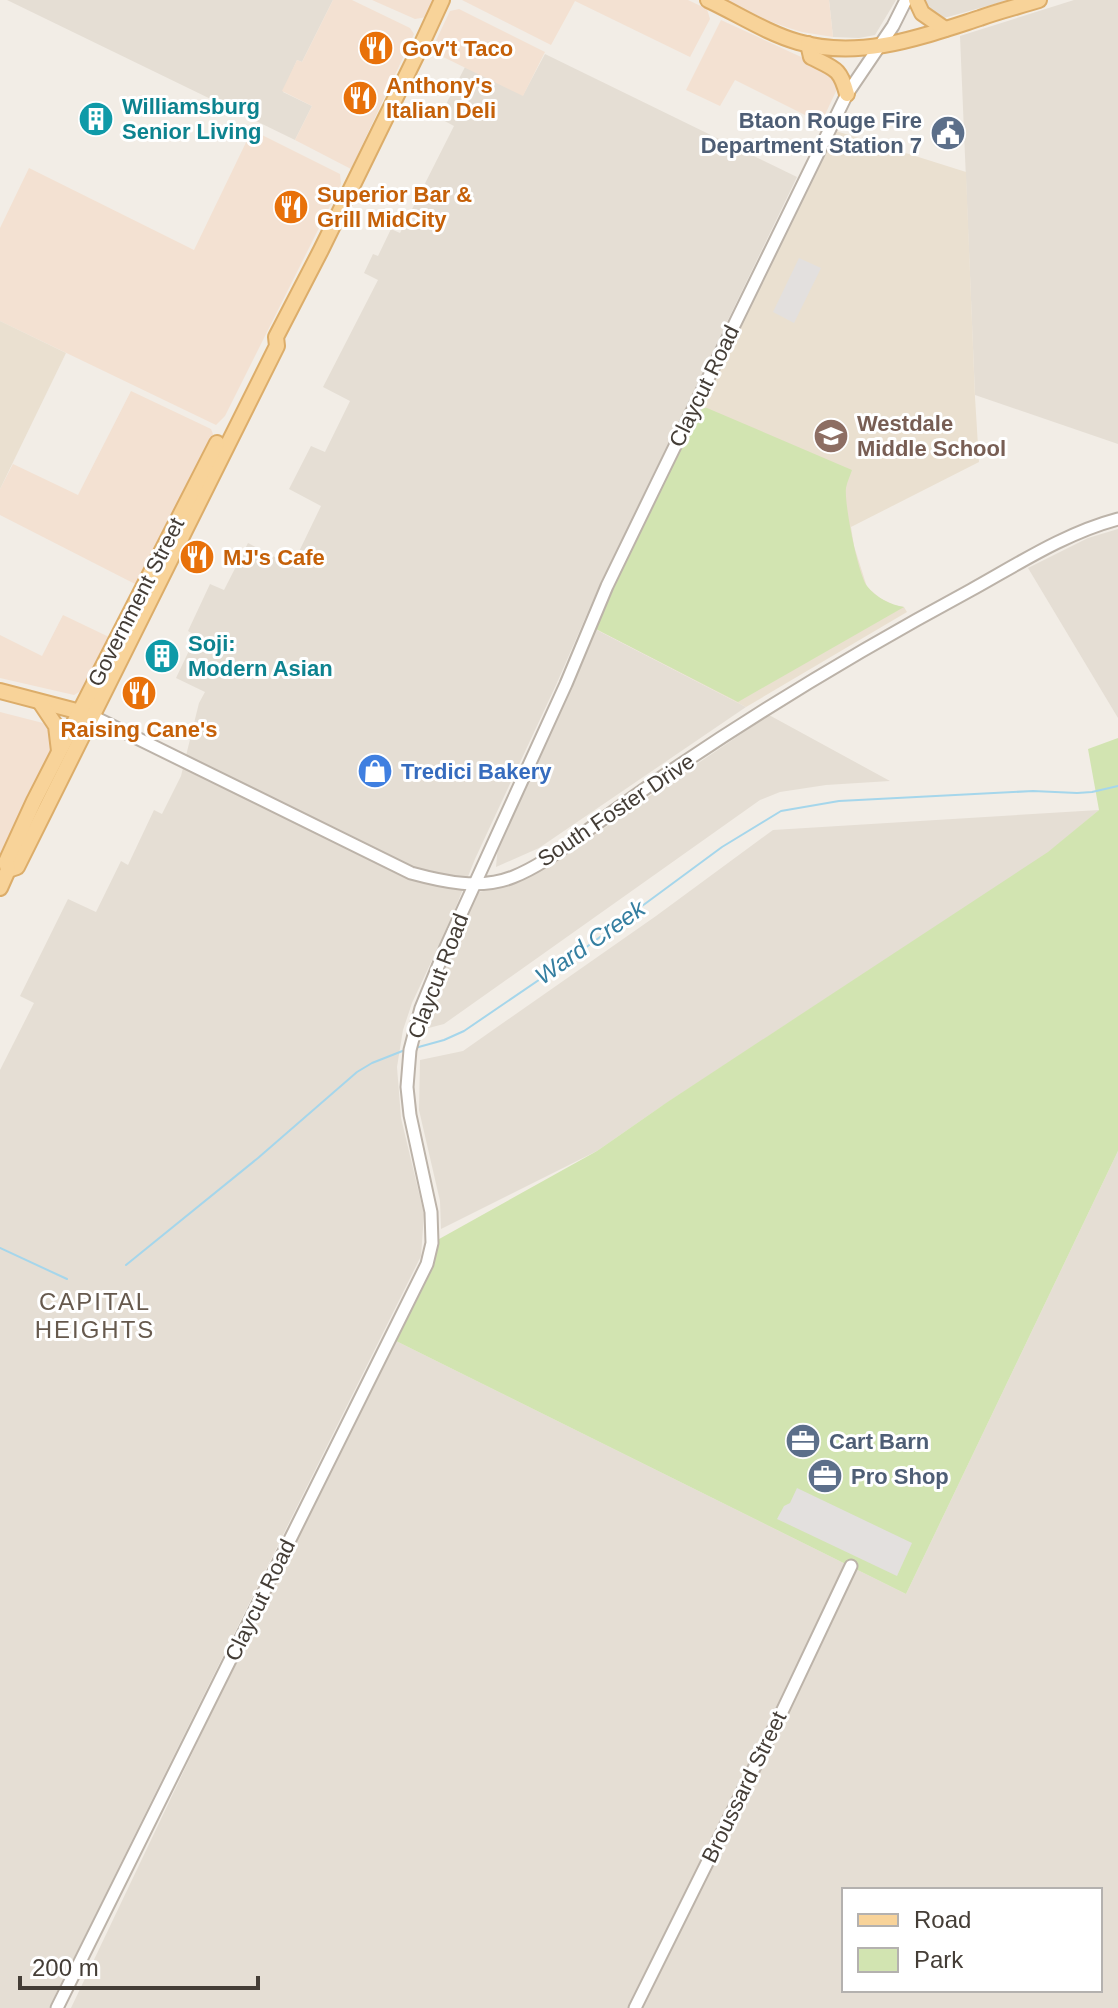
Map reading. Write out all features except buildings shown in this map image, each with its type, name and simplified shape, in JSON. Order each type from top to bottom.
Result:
[{"type":"main road","name":"Government Street","points":[[8,870],[17,867],[86,714],[252,374],[268,343],[275,339],[321,250],[442,0]]},
{"type":"main road","points":[[708,0],[777,34],[808,44],[844,49],[880,46],[1039,0]]},
{"type":"main road","points":[[916,0],[922,13],[945,29]]},
{"type":"main road","points":[[808,44],[811,57],[838,70],[847,94]]},
{"type":"main road","name":"Government Street","points":[[0,888],[8,870],[6,862],[59,752],[86,714],[277,346],[275,339]]},
{"type":"main road","points":[[245,409],[242,401],[253,380],[252,374]]},
{"type":"main road","name":"South Foster Drive","points":[[0,691],[86,714]]},
{"type":"main road","points":[[40,702],[56,726],[59,752]]},
{"type":"street","name":"Claycut Road","points":[[57,2008],[427,1264],[432,1243],[431,1212],[407,1087],[414,1031],[440,961],[566,684],[607,586],[777,235],[847,94],[893,26],[906,0]]},
{"type":"street","name":"South Foster Drive","points":[[86,714],[411,873],[445,882],[475,884],[510,878],[544,861],[675,768],[792,693],[921,617],[1084,529],[1118,519]]},
{"type":"street","name":"Broussard Street","points":[[635,2008],[851,1566]]},
{"type":"shaded area","points":[[7,0],[333,0],[302,62],[297,60],[283,92],[312,106],[295,140]]},
{"type":"shaded area","points":[[333,0],[352,0],[410,28],[414,34],[351,169],[295,140],[312,106],[282,91],[297,60],[302,62]]},
{"type":"shaded area","points":[[372,0],[435,0],[427,17],[415,19]]},
{"type":"shaded area","points":[[462,0],[688,0],[707,9],[710,19],[690,57],[575,1],[551,45]]},
{"type":"shaded area","points":[[726,0],[829,0],[833,37],[789,28]]},
{"type":"shaded area","points":[[829,0],[896,0],[875,35],[859,38],[833,37]]},
{"type":"shaded area","points":[[919,0],[1009,0],[937,18]]},
{"type":"shaded area","points":[[1074,0],[1118,0],[1118,444],[975,395],[960,36]]},
{"type":"shaded area","points":[[459,9],[545,52],[523,96],[431,51],[450,11]]},
{"type":"shaded area","points":[[721,20],[823,67],[840,83],[821,123],[735,80],[720,106],[686,90]]},
{"type":"shaded area","points":[[545,54],[797,177],[597,591],[412,1003],[403,1030],[397,1067],[401,1118],[424,1214],[421,1256],[49,2008],[0,2008],[0,1070],[34,1003],[20,996],[68,899],[96,912],[121,861],[128,865],[154,810],[162,814],[181,776],[199,703],[205,692],[176,678],[196,636],[188,631],[210,584],[224,590],[248,543],[292,566],[321,506],[289,489],[311,446],[325,452],[350,401],[323,387],[378,280],[364,273],[373,254],[378,256],[391,229],[400,233],[454,126],[439,118],[465,67],[523,95]]},
{"type":"shaded area","points":[[252,130],[340,174],[341,184],[225,416],[216,425],[0,321],[0,228],[29,168],[194,250]]},
{"type":"shaded area","name":"Westdale Middle School","points":[[836,131],[966,172],[979,462],[851,527],[867,587],[880,598],[904,607],[907,612],[746,707],[594,628],[810,177]]},
{"type":"shaded area","points":[[799,258],[821,268],[794,323],[773,312]]},
{"type":"shaded area","points":[[0,321],[66,353],[0,489]]},
{"type":"shaded area","points":[[131,391],[211,429],[215,439],[137,585],[0,515],[0,489],[13,464],[78,495]]},
{"type":"shaded area","points":[[1118,529],[1118,718],[1028,568],[1088,538]]},
{"type":"shaded area","points":[[63,615],[109,637],[84,689],[74,695],[0,678],[0,635],[42,656]]},
{"type":"shaded area","points":[[593,628],[746,707],[539,848],[496,867],[498,845]]},
{"type":"shaded area","points":[[0,712],[43,723],[53,737],[53,750],[0,858]]},
{"type":"shaded area","points":[[769,715],[890,781],[826,785],[780,792],[760,800],[444,1024],[421,1030],[432,993],[477,893],[509,883],[558,861]]},
{"type":"shaded area","points":[[1099,810],[1048,853],[597,1151],[441,1229],[440,1201],[419,1110],[420,1060],[463,1051],[773,830]]},
{"type":"shaded area","points":[[1118,1151],[1118,2008],[71,2008],[390,1338],[906,1594]]},
{"type":"shaded area","points":[[797,1488],[912,1543],[897,1576],[777,1519]]},
{"type":"green space","points":[[701,407],[852,470],[846,488],[847,508],[863,579],[879,597],[904,607],[738,702],[594,628]]},
{"type":"green space","points":[[1118,738],[1118,1151],[906,1594],[390,1338],[432,1243],[597,1151],[1048,852],[1099,810],[1088,749]]},
{"type":"waterway","name":"Ward Creek","points":[[415,1048],[464,1031],[577,954],[722,847],[781,811],[839,801],[1033,791],[1077,793],[1118,786]]},
{"type":"waterway","name":"Ward Creek","points":[[126,1265],[258,1158],[357,1072],[405,1050]]},
{"type":"waterway","points":[[0,1248],[67,1279]]},
{"type":"place","name":"Gov't Taco","points":[[376,48]]},
{"type":"place","name":"Anthony's Italian Deli","points":[[360,98]]},
{"type":"place","name":"Williamsburg Senior Living","points":[[96,119]]},
{"type":"place","name":"Btaon Rouge Fire Department Station 7","points":[[948,133]]},
{"type":"place","name":"Superior Bar & Grill MidCity","points":[[291,207]]},
{"type":"place","name":"Westdale Middle School","points":[[831,436]]},
{"type":"place","name":"MJ's Cafe","points":[[197,557]]},
{"type":"place","name":"Soji: Modern Asian","points":[[162,656]]},
{"type":"place","name":"Raising Cane's","points":[[139,693]]},
{"type":"place","name":"Tredici Bakery","points":[[375,771]]},
{"type":"place","name":"Cart Barn","points":[[803,1441]]},
{"type":"place","name":"Pro Shop","points":[[825,1476]]},
{"type":"district","name":"CAPITAL HEIGHTS","points":[[95,1315]]}]
